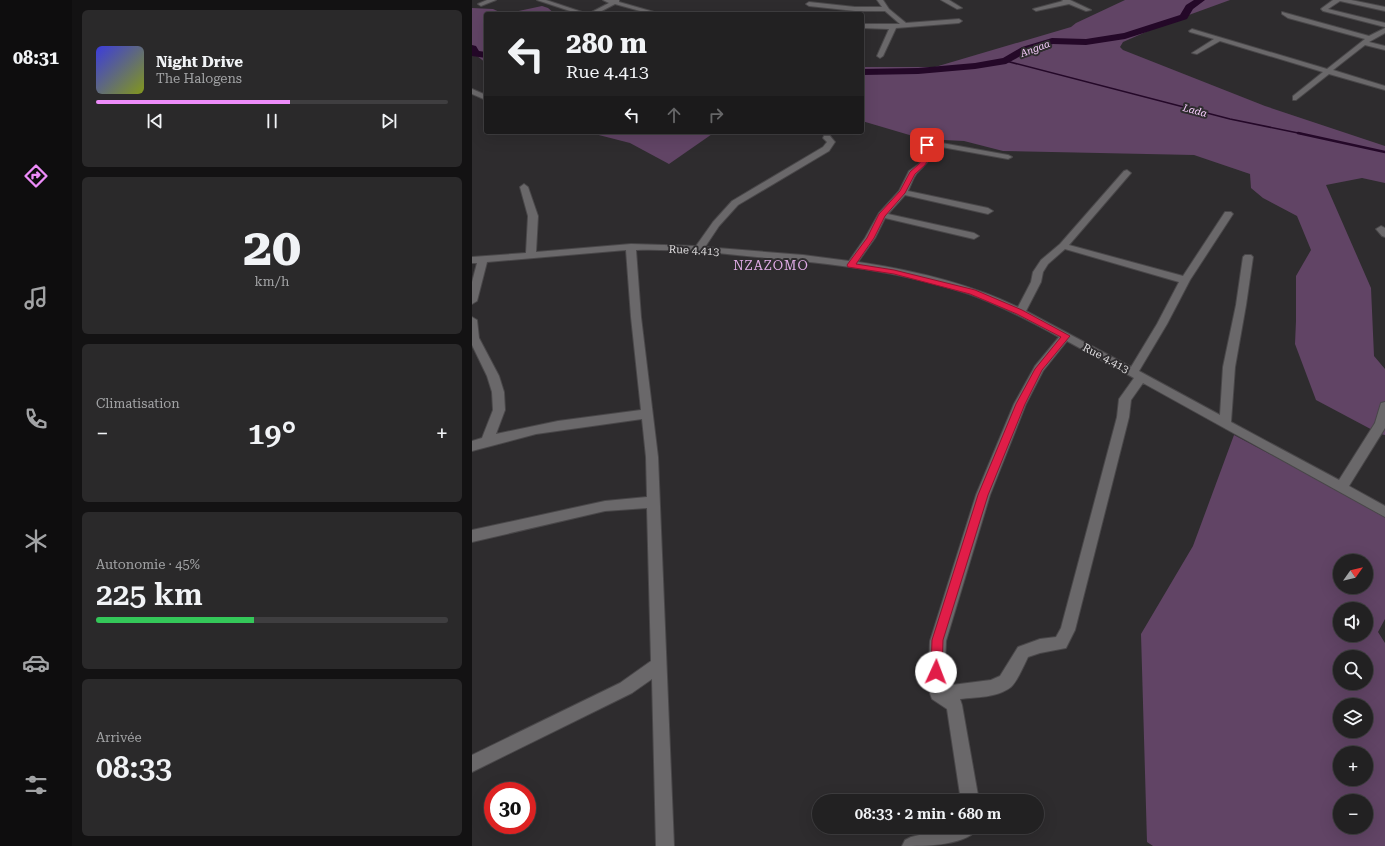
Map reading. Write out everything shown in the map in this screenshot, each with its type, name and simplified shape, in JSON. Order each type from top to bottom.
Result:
[{"type":"street","points":[[481,4],[493,0]]},
{"type":"street","points":[[540,0],[579,12]]},
{"type":"street","points":[[606,0],[618,1],[650,12]]},
{"type":"street","points":[[880,0],[886,9],[905,25]]},
{"type":"street","points":[[948,0],[959,8]]},
{"type":"street","points":[[1337,0],[1324,9],[1385,25]]},
{"type":"street","points":[[1342,0],[1385,9]]},
{"type":"street","points":[[595,12],[618,1]]},
{"type":"street","points":[[1036,9],[1067,1],[1088,10]]},
{"type":"street","points":[[809,4],[855,12],[886,9]]},
{"type":"street","points":[[655,12],[664,7]]},
{"type":"street","points":[[1284,13],[1290,17],[1370,38]]},
{"type":"street","points":[[864,26],[893,27],[935,22],[960,21]]},
{"type":"street","points":[[880,56],[893,27]]},
{"type":"street","points":[[1296,98],[1326,71],[1370,38],[1385,30]]},
{"type":"street","points":[[1192,31],[1210,35],[1219,39],[1385,88]]},
{"type":"street","points":[[1195,53],[1219,39]]},
{"type":"street","points":[[1364,43],[1385,48]]},
{"type":"street","points":[[472,91],[483,99]]},
{"type":"street","points":[[699,249],[716,224],[735,203],[826,149],[831,142],[827,138]]},
{"type":"street","points":[[851,265],[870,238],[882,215],[903,192],[909,178],[922,165],[927,156],[927,145],[936,144],[1008,157]]},
{"type":"street","points":[[1020,312],[1036,282],[1038,272],[1044,262],[1063,246],[1127,173]]},
{"type":"street","points":[[524,187],[533,216],[531,254]]},
{"type":"street","points":[[903,192],[988,211]]},
{"type":"street","points":[[938,694],[992,688],[1006,681],[1023,652],[1040,646],[1061,643],[1070,622],[1122,416],[1124,399],[1185,280],[1228,214]]},
{"type":"street","points":[[882,215],[974,236]]},
{"type":"street","points":[[1063,246],[1185,280]]},
{"type":"street","points":[[631,247],[636,317],[652,457],[665,846]]},
{"type":"street","name":"Rue 4.413","points":[[478,260],[531,254],[631,247],[699,249],[792,257],[851,265],[894,272],[958,288],[990,298],[1066,336],[1385,512]]},
{"type":"street","points":[[1225,424],[1229,367],[1241,305],[1248,257]]},
{"type":"street","points":[[472,301],[478,260]]},
{"type":"street","points":[[472,320],[474,338],[493,376],[498,392],[499,410],[487,441]]},
{"type":"street","points":[[969,794],[954,704],[938,694],[936,688],[938,640],[983,495],[1020,404],[1039,369],[1066,336]]},
{"type":"street","points":[[1341,488],[1381,424],[1385,406]]},
{"type":"street","points":[[472,446],[526,432],[647,414]]},
{"type":"street","points":[[472,536],[605,506],[654,502]]},
{"type":"street","points":[[472,764],[626,688],[659,664]]},
{"type":"street","points":[[911,846],[960,834]]},
{"type":"shaded area","points":[[1125,0],[1230,0],[1164,24],[1123,42],[1120,47],[1123,50],[1265,106],[1385,146],[1385,183],[1362,178],[1326,185],[1371,288],[1374,356],[1385,369],[1385,435],[1380,434],[1316,400],[1295,344],[1296,276],[1311,250],[1297,216],[1263,198],[1251,188],[1250,174],[1194,155],[1003,151],[964,141],[923,139],[864,122],[864,67],[935,67],[1071,27],[1076,23]]},
{"type":"shaded area","points":[[542,6],[553,12],[514,12]]},
{"type":"shaded area","points":[[472,8],[493,9],[500,12],[484,12],[484,61],[472,52]]},
{"type":"shaded area","points":[[595,134],[712,134],[669,164],[630,143]]},
{"type":"shaded area","points":[[1234,435],[1385,515],[1385,619],[1378,632],[1385,643],[1385,846],[1153,846],[1147,842],[1141,634],[1193,546]]},
{"type":"waterway","name":"Angaa","points":[[864,72],[918,71],[975,66],[1006,61],[1026,49],[1052,41],[1086,42],[1125,36],[1184,17],[1189,7],[1200,0]]},
{"type":"waterway","name":"Angaa","points":[[472,48],[476,54],[484,55]]},
{"type":"waterway","name":"Lada","points":[[1006,61],[1230,119],[1303,134]]},
{"type":"waterway","name":"Lada","points":[[1298,133],[1385,152]]},
{"type":"district","name":"NZAZOMO","points":[[771,265]]},
{"type":"route","points":[[927,145],[927,156],[922,165],[912,173],[903,192],[882,215],[870,238],[851,265],[894,272],[973,292],[1020,312],[1066,336],[1039,369],[1020,404],[983,495],[938,640],[936,672]]}]
